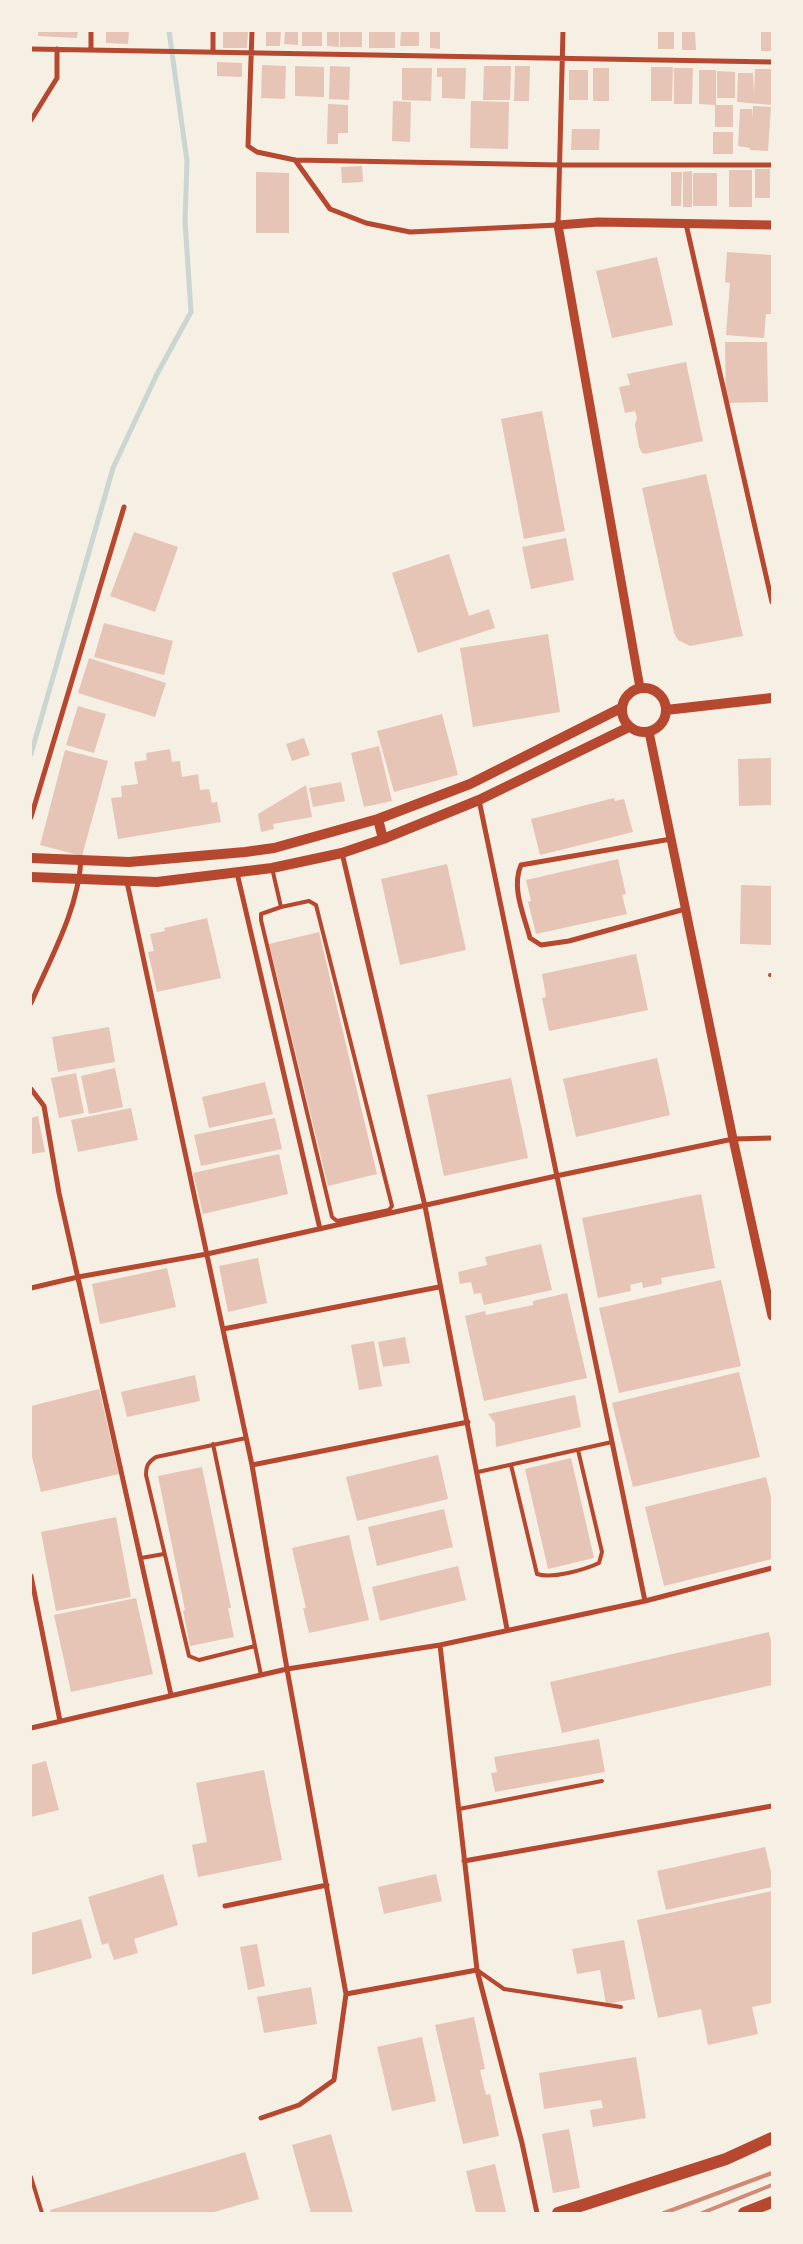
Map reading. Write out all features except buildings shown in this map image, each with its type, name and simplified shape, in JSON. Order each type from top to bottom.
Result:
[{"type":"main road","points":[[31,858],[129,862],[274,848],[378,819],[470,784],[621,708],[628,695],[640,688],[646,688],[658,693],[666,704],[661,724],[649,732],[635,731],[629,727],[622,715],[621,708]]},
{"type":"main road","points":[[666,710],[772,698]]},
{"type":"main road","points":[[31,877],[157,882],[272,868],[342,853],[383,839],[479,800],[629,727]]},
{"type":"main road","points":[[378,819],[383,839]]},
{"type":"main road","points":[[558,2213],[726,2159],[772,2138]]},
{"type":"main road","points":[[744,2213],[772,2202]]},
{"type":"street","points":[[91,31],[91,50]]},
{"type":"street","points":[[213,31],[213,52]]},
{"type":"street","points":[[252,31],[248,146],[257,152],[295,160],[560,165],[772,165]]},
{"type":"street","points":[[563,31],[558,225],[640,688]]},
{"type":"street","points":[[31,49],[772,62]]},
{"type":"street","points":[[31,120],[57,78],[57,49]]},
{"type":"street","points":[[295,160],[330,209],[366,223],[410,232],[598,222],[772,225]]},
{"type":"street","points":[[686,224],[772,602]]},
{"type":"street","points":[[31,817],[124,507]]},
{"type":"street","points":[[649,732],[732,1140],[772,1316]]},
{"type":"street","points":[[479,800],[645,1601]]},
{"type":"street","points":[[671,839],[521,865],[517,875],[517,889],[530,938],[541,945],[569,940],[685,909]]},
{"type":"street","points":[[342,853],[425,1206],[439,1287],[478,1472],[507,1629]]},
{"type":"street","points":[[31,1002],[63,932],[80,879],[81,860]]},
{"type":"street","points":[[237,873],[320,1229]]},
{"type":"street","points":[[128,882],[252,1464],[286,1670],[346,1994],[334,2080],[299,2105],[261,2118]]},
{"type":"street","points":[[31,1089],[44,1106],[59,1193],[171,1695]]},
{"type":"street","points":[[31,1288],[78,1277],[207,1254],[556,1176],[732,1140],[772,1138]]},
{"type":"street","points":[[223,1329],[439,1287]]},
{"type":"street","points":[[252,1464],[468,1422]]},
{"type":"street","points":[[31,1728],[261,1675],[440,1645],[507,1629],[645,1601],[772,1568]]},
{"type":"street","points":[[31,1576],[60,1721]]},
{"type":"street","points":[[440,1645],[477,1970],[522,2143],[537,2213]]},
{"type":"street","points":[[464,1861],[772,1806]]},
{"type":"street","points":[[225,1906],[327,1885]]},
{"type":"street","points":[[346,1994],[477,1970]]},
{"type":"lane","points":[[272,868],[282,907]]},
{"type":"lane","points":[[309,901],[316,906],[392,1206],[389,1210],[337,1221],[332,1217],[261,920],[264,912],[282,907],[309,901]]},
{"type":"lane","points":[[246,1438],[156,1457],[150,1460],[146,1467],[164,1554],[189,1656],[199,1660],[255,1646]]},
{"type":"lane","points":[[478,1472],[612,1442]]},
{"type":"lane","points":[[213,1444],[261,1675]]},
{"type":"lane","points":[[511,1465],[537,1574],[544,1576],[586,1569],[599,1563],[602,1552],[578,1450]]},
{"type":"lane","points":[[140,1558],[164,1554]]},
{"type":"lane","points":[[458,1808],[602,1781]]},
{"type":"lane","points":[[477,1970],[504,1989],[621,2007]]},
{"type":"lane","points":[[31,2177],[42,2213]]},
{"type":"waterway","points":[[31,754],[113,468],[157,374],[191,312],[185,221],[187,161],[169,31]]},
{"type":"railway","points":[[664,2213],[772,2173]]},
{"type":"railway","points":[[702,2213],[772,2185]]}]
